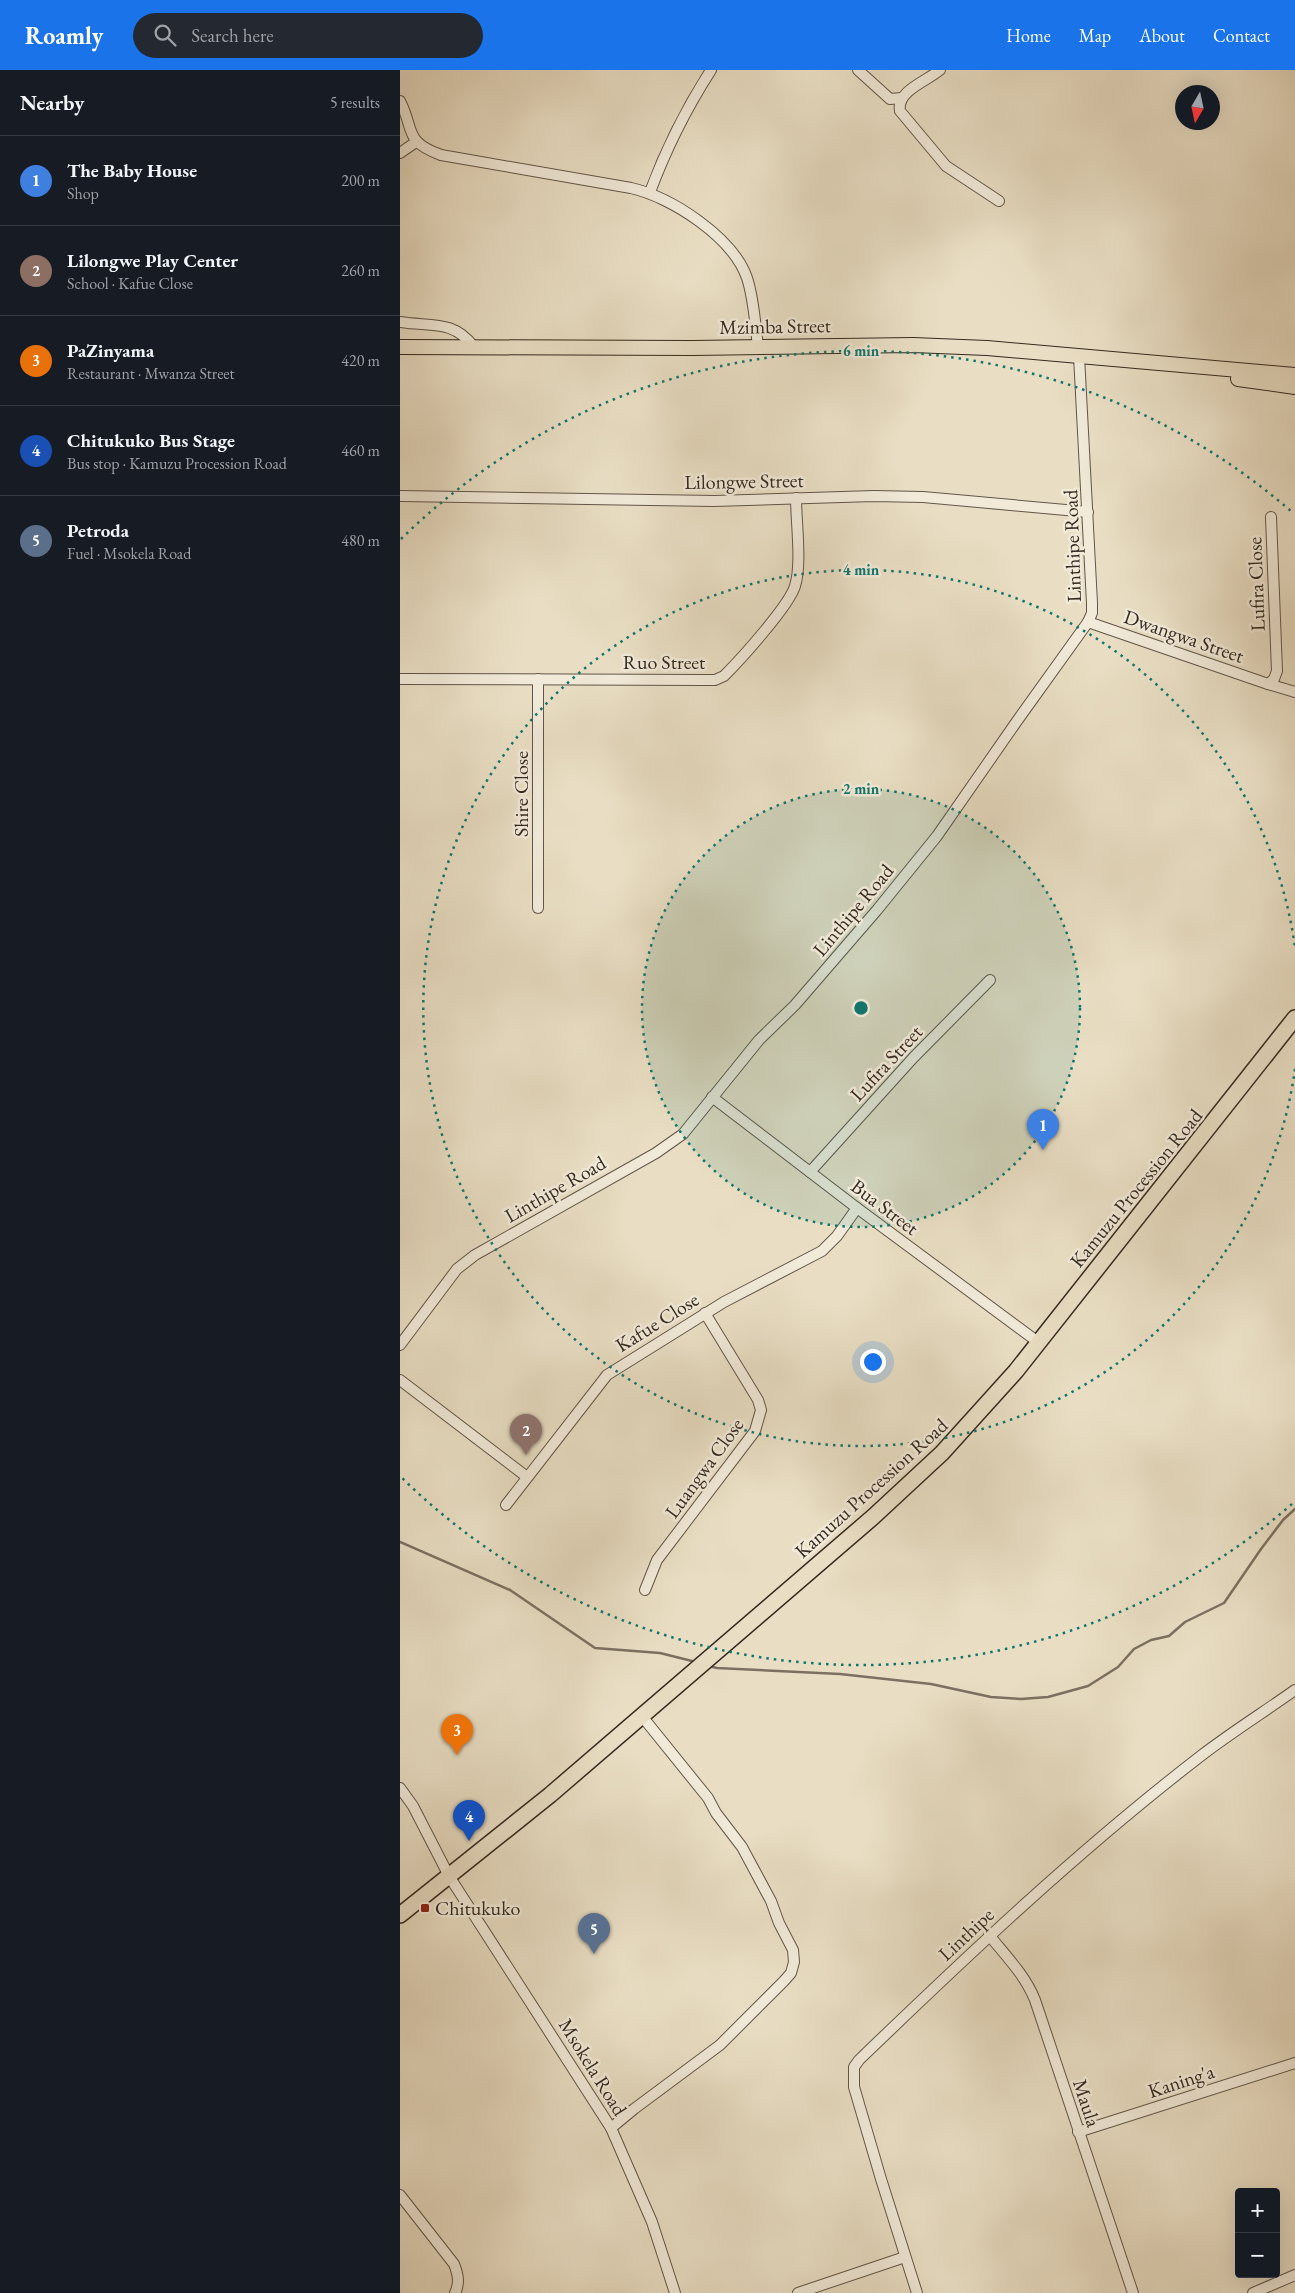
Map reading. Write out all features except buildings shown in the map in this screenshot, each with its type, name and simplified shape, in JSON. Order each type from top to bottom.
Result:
[{"type":"highway","name":"Kamuzu Procession Road","points":[[400,1915],[550,1795],[914,1480],[983,1409],[1295,1018]]},
{"type":"main road","name":"Mzimba Street","points":[[400,347],[913,345],[987,348],[1151,363]]},
{"type":"main road","points":[[1151,363],[1295,375]]},
{"type":"main road","points":[[1151,363],[1295,387]]},
{"type":"street","points":[[650,192],[666,149],[689,104],[711,70]]},
{"type":"street","points":[[858,70],[890,99],[902,98]]},
{"type":"street","points":[[940,70],[902,98],[899,106],[900,112],[946,166],[999,201]]},
{"type":"street","points":[[400,101],[410,133],[416,142],[427,150],[441,155],[504,164],[577,180],[650,192],[668,201],[708,229],[738,259],[751,293],[758,346]]},
{"type":"street","points":[[400,153],[416,142]]},
{"type":"street","points":[[400,322],[447,327],[459,332],[474,347]]},
{"type":"street","name":"Linthipe Road","points":[[400,1345],[457,1270],[475,1255],[684,1134],[759,1040],[795,1005],[937,836],[1088,622],[1092,613],[1092,603],[1079,356]]},
{"type":"street","name":"Lilongwe Street","points":[[400,496],[714,501],[923,497],[1088,512]]},
{"type":"street","name":"Ruo Street","points":[[400,679],[715,680],[724,676],[786,604],[795,587],[797,570],[796,498]]},
{"type":"street","name":"Lufira Close","points":[[1271,517],[1277,671],[1271,681]]},
{"type":"street","name":"Dwangwa Street","points":[[1088,622],[1271,681],[1295,692]]},
{"type":"street","name":"Shire Close","points":[[538,679],[538,908]]},
{"type":"street","name":"Lufira Street","points":[[810,1172],[913,1058],[990,980]]},
{"type":"street","name":"Bua Street","points":[[712,1097],[857,1208],[1038,1342]]},
{"type":"street","name":"Kafue Close","points":[[506,1505],[607,1375],[705,1313],[822,1251],[857,1208]]},
{"type":"street","name":"Luangwa Close","points":[[644,1590],[657,1560],[746,1446],[760,1420],[761,1410],[758,1400],[705,1313]]},
{"type":"street","points":[[400,1380],[527,1477]]},
{"type":"street","name":"Linthipe","points":[[917,2293],[854,2087],[854,2067],[859,2060],[989,1935],[1086,1850],[1203,1754],[1295,1690]]},
{"type":"street","points":[[611,2128],[720,2045],[784,1981],[791,1973],[794,1962],[793,1950],[779,1923],[771,1901],[742,1847],[716,1813],[708,1798],[642,1715]]},
{"type":"street","name":"Msokela Road","points":[[400,1788],[413,1806],[449,1876],[611,2128],[652,2222],[675,2293]]},
{"type":"street","name":"Maula","points":[[989,1935],[1029,1985],[1133,2293]]},
{"type":"street","name":"Kaning'a","points":[[1078,2132],[1295,2063]]},
{"type":"street","points":[[400,2195],[454,2264],[458,2276],[458,2287],[455,2293]]},
{"type":"street","points":[[798,2293],[905,2257]]},
{"type":"street","points":[[1253,2293],[1295,2275]]},
{"type":"waterway","points":[[708,1666],[840,1674],[931,1684],[991,1697],[1021,1699],[1048,1697],[1088,1686],[1118,1667],[1134,1649],[1151,1640],[1169,1636],[1185,1622],[1224,1603],[1261,1549],[1283,1520],[1295,1509]]},
{"type":"waterway","points":[[400,1542],[510,1590],[595,1648],[660,1653],[696,1662]]},
{"type":"place","name":"The Baby House","points":[[1043,1150]]},
{"type":"place","name":"Lilongwe Play Center","points":[[526,1455]]},
{"type":"place","name":"PaZinyama","points":[[457,1755]]},
{"type":"place","name":"Chitukuko Bus Stage","points":[[469,1841]]},
{"type":"place","name":"Chitukuko","points":[[425,1908]]},
{"type":"place","name":"Petroda","points":[[594,1954]]}]
